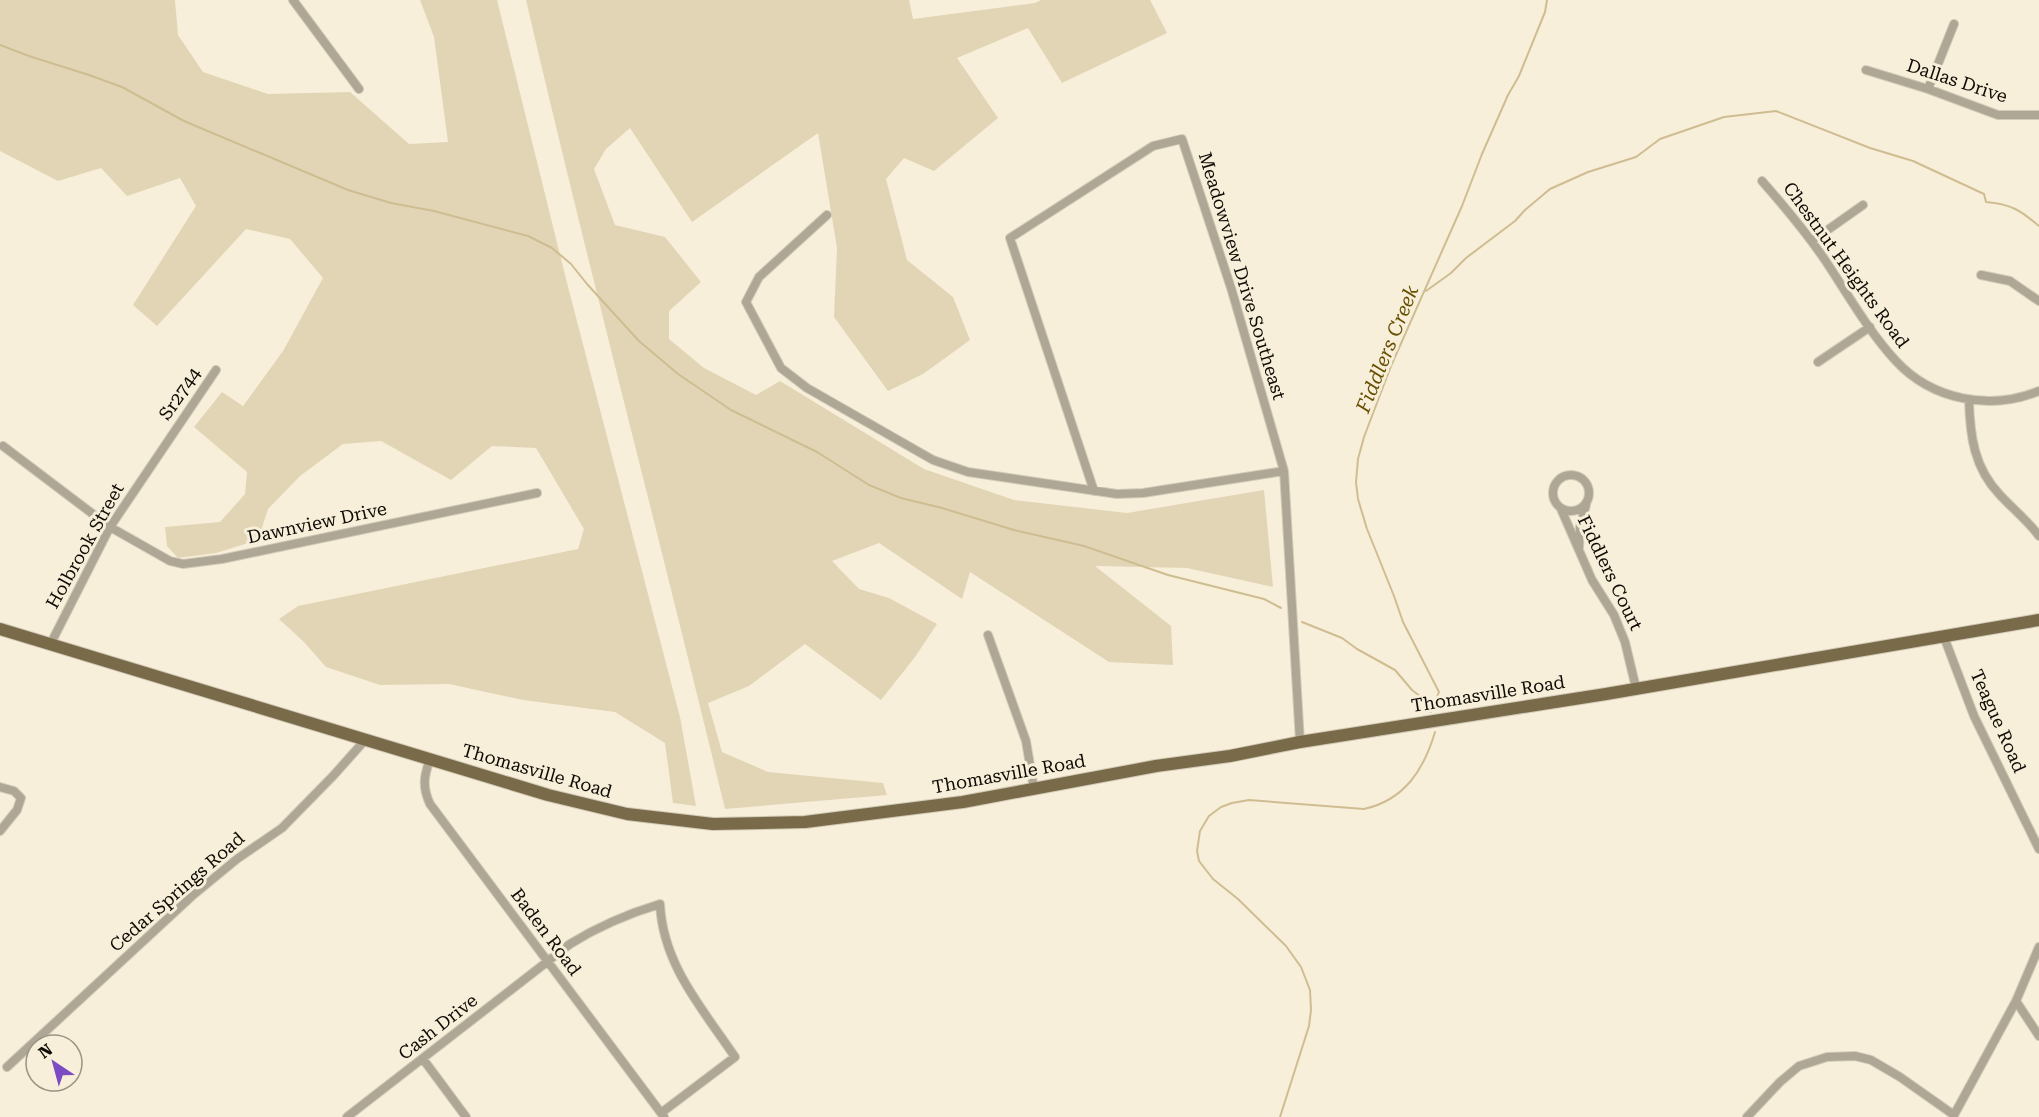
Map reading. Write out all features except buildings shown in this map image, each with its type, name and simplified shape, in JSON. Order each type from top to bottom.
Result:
[{"type":"main road","name":"Thomasville Road","points":[[0,629],[548,795],[627,814],[713,824],[806,822],[963,802],[1156,766],[1230,756],[1300,742],[2039,620]]},
{"type":"street","points":[[293,0],[359,89]]},
{"type":"street","points":[[1928,88],[1954,24]]},
{"type":"street","name":"Dallas Drive","points":[[1866,70],[1928,88],[1998,115],[2039,115]]},
{"type":"street","name":"Meadowview Drive Southeast","points":[[1094,492],[1010,238],[1153,146],[1182,139],[1232,291],[1284,471],[1300,742]]},
{"type":"street","name":"Chestnut Heights Road","points":[[1762,181],[1812,241],[1896,362],[1916,378],[1944,393],[1969,400],[2000,401],[2039,391]]},
{"type":"street","points":[[1812,241],[1863,205]]},
{"type":"street","points":[[827,215],[759,277],[746,302],[781,368],[807,387],[933,460],[968,472],[1117,494],[1143,493],[1284,471]]},
{"type":"street","points":[[1981,275],[2010,281],[2039,301]]},
{"type":"street","points":[[1818,362],[1870,327]]},
{"type":"street","name":"Sr2744","points":[[170,436],[216,370]]},
{"type":"street","points":[[1969,400],[1971,436],[1980,466],[1993,487],[2039,536]]},
{"type":"street","name":"Holbrook Street","points":[[51,643],[110,527],[170,436]]},
{"type":"street","name":"Dawnview Drive","points":[[3,446],[110,527],[170,561],[183,564],[222,559],[537,494]]},
{"type":"street","name":"Fiddlers Court","points":[[1561,509],[1572,512],[1580,509],[1586,503],[1589,487],[1578,475],[1569,474],[1561,477],[1552,490],[1553,499],[1561,509],[1592,580],[1614,615],[1625,642],[1636,688]]},
{"type":"street","points":[[1579,549],[1580,527],[1586,503]]},
{"type":"street","points":[[988,635],[1026,741],[1034,789]]},
{"type":"street","name":"Teague Road","points":[[1944,637],[1974,716],[2039,849]]},
{"type":"street","name":"Cedar Springs Road","points":[[7,1068],[192,896],[237,859],[282,828],[366,739]]},
{"type":"street","name":"Baden Road","points":[[430,759],[424,776],[424,791],[430,804],[663,1115]]},
{"type":"street","points":[[0,787],[14,791],[21,798],[17,810],[0,831]]},
{"type":"street","name":"Cash Drive","points":[[347,1117],[570,944],[621,916],[660,904],[661,920],[668,949],[679,975],[735,1057],[663,1115]]},
{"type":"street","points":[[1747,1117],[1780,1082],[1799,1066],[1827,1057],[1856,1056],[1871,1060],[1904,1080],[1954,1116],[2016,1001],[2039,947]]},
{"type":"street","points":[[2016,1001],[2039,1036]]},
{"type":"street","points":[[423,1059],[466,1117]]},
{"type":"shaded area","points":[[0,0],[175,0],[178,35],[203,72],[268,94],[350,92],[409,144],[448,142],[434,37],[420,0],[497,0],[566,279],[680,717],[696,806],[673,803],[665,743],[615,712],[523,700],[449,684],[380,685],[326,667],[279,619],[298,606],[578,549],[584,529],[536,448],[492,446],[451,480],[381,441],[343,444],[300,476],[268,509],[258,540],[216,553],[178,558],[167,546],[165,527],[220,522],[245,494],[247,472],[194,427],[222,392],[243,406],[283,351],[323,278],[290,239],[246,229],[157,326],[133,305],[196,206],[180,178],[127,196],[101,168],[58,181],[0,151]]},
{"type":"shaded area","points":[[526,0],[909,0],[913,19],[1035,3],[1041,0],[1150,0],[1167,33],[1062,83],[1028,28],[957,58],[998,118],[934,171],[904,158],[886,179],[907,260],[953,297],[970,340],[923,374],[888,391],[834,317],[837,248],[818,133],[692,222],[630,128],[606,149],[594,169],[615,225],[665,237],[701,282],[669,311],[669,339],[704,368],[756,395],[780,381],[924,469],[1014,500],[1127,513],[1264,490],[1273,587],[1187,568],[1095,566],[1171,626],[1173,665],[1109,662],[970,572],[962,599],[879,543],[832,561],[859,589],[889,598],[937,624],[915,657],[881,700],[805,644],[749,686],[708,703],[722,752],[768,772],[883,783],[887,795],[725,809]]},
{"type":"waterway","name":"Fiddlers Creek","points":[[1431,712],[1439,692],[1403,622],[1367,529],[1358,499],[1356,482],[1358,459],[1391,366],[1508,95],[1519,76],[1545,12],[1547,0]]},
{"type":"waterway","points":[[0,45],[122,87],[184,121],[348,190],[391,203],[434,211],[528,236],[552,248],[571,264],[639,341],[678,374],[731,410],[817,452],[869,485],[901,498],[1014,530],[1084,546],[1168,575],[1264,599],[1281,608]]},
{"type":"waterway","points":[[1426,291],[1515,221],[1550,189],[1588,172],[1636,157],[1660,139],[1724,117],[1776,111],[1870,148],[1913,161],[1984,194],[1986,202],[2002,204],[2015,209],[2039,226]]},
{"type":"waterway","points":[[1302,622],[1342,638],[1395,670],[1412,690],[1434,707]]},
{"type":"waterway","name":"Fiddlers Creek","points":[[1280,1117],[1309,1026],[1310,990],[1301,967],[1286,946],[1238,899],[1213,879],[1199,861],[1197,851],[1200,831],[1209,816],[1221,807],[1249,800],[1364,809],[1378,805],[1391,798],[1411,781],[1425,758],[1435,732]]}]
